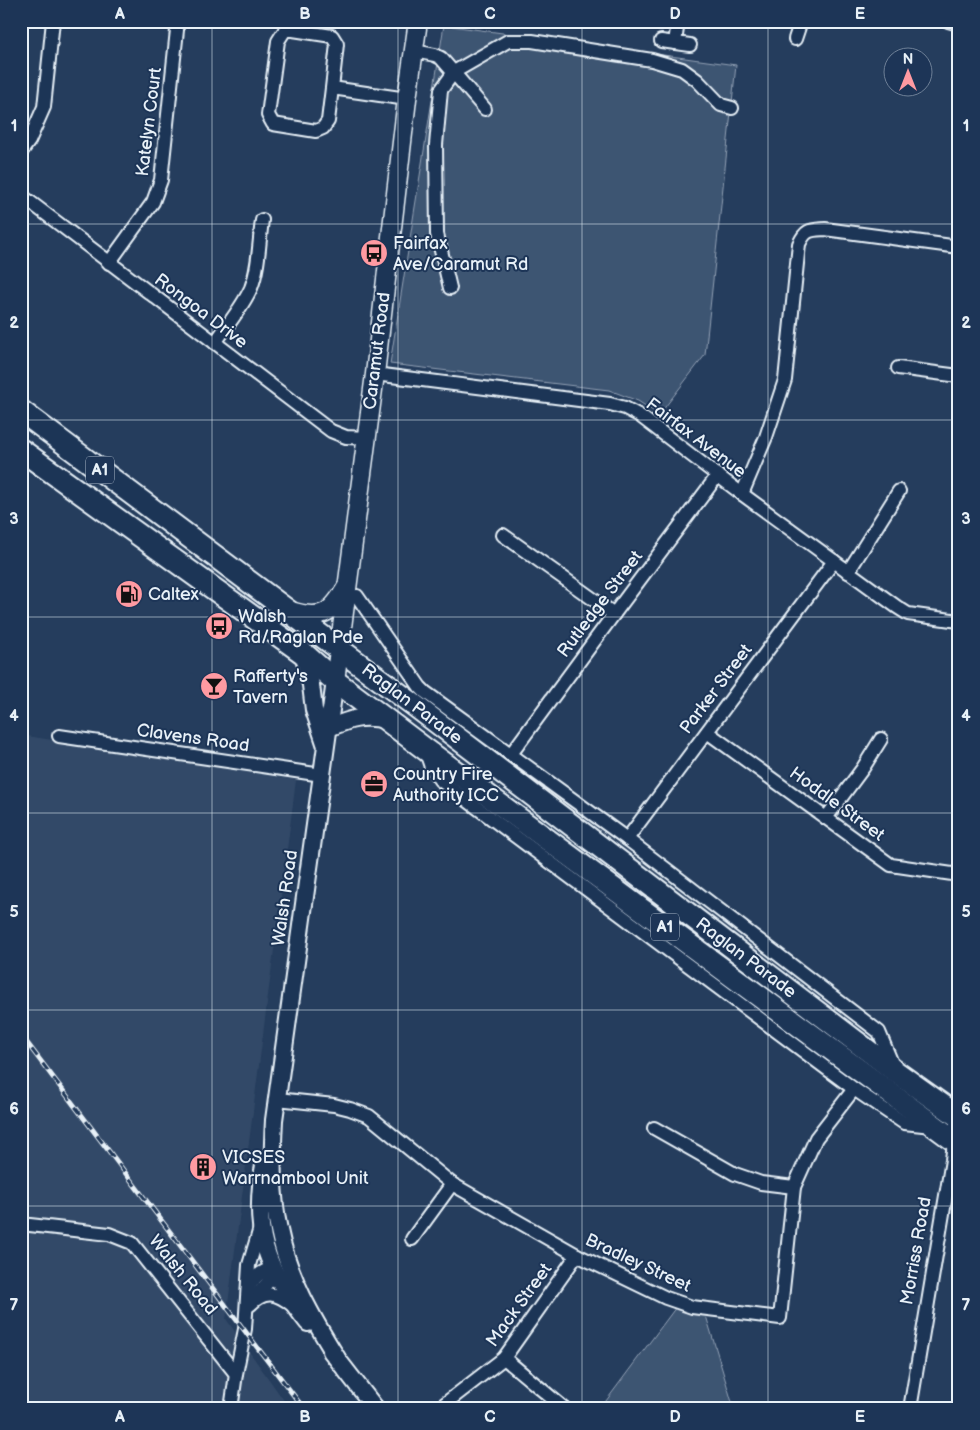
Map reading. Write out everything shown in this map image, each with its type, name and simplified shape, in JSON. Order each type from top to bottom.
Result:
[{"type":"highway","name":"Raglan Parade","points":[[21,411],[340,650],[415,695],[896,1072],[958,1111]]},
{"type":"highway","name":"Raglan Parade","points":[[21,450],[303,653],[335,681],[390,723],[956,1142]]},
{"type":"highway","points":[[390,723],[415,695]]},
{"type":"main road","name":"Caramut Road","points":[[335,681],[352,591],[366,438],[418,21]]},
{"type":"main road","points":[[287,610],[309,616],[326,612],[352,591]]},
{"type":"street","points":[[21,152],[29,141],[44,107],[52,21]]},
{"type":"street","points":[[675,43],[678,21]]},
{"type":"street","points":[[795,39],[801,21]]},
{"type":"street","points":[[948,21],[959,24]]},
{"type":"street","name":"Katelyn Court","points":[[109,263],[153,202],[161,180],[177,30]]},
{"type":"street","points":[[285,30],[332,36],[337,44],[332,88],[328,121],[323,128],[316,131],[273,124],[268,115],[278,41],[285,30]]},
{"type":"street","points":[[661,41],[690,45]]},
{"type":"street","points":[[450,288],[437,234],[436,146],[441,90],[454,72],[508,42],[532,42],[652,60],[682,69],[697,80],[721,105],[732,108]]},
{"type":"street","points":[[414,51],[438,56],[485,109]]},
{"type":"street","points":[[332,88],[407,99]]},
{"type":"street","name":"Rongoa Drive","points":[[21,195],[331,431],[346,437],[366,438]]},
{"type":"street","points":[[215,343],[242,305],[251,287],[256,269],[262,220]]},
{"type":"street","points":[[742,494],[766,437],[785,380],[799,244],[804,234],[811,230],[825,229],[959,247]]},
{"type":"street","points":[[898,368],[959,376]]},
{"type":"street","name":"Fairfax Avenue","points":[[375,374],[610,404],[625,408],[640,416],[742,494],[897,607],[908,614],[959,621]]},
{"type":"street","name":"Rutledge Street","points":[[511,754],[718,475]]},
{"type":"street","points":[[848,572],[899,491]]},
{"type":"street","points":[[502,535],[614,614]]},
{"type":"street","name":"Parker Street","points":[[627,839],[834,561]]},
{"type":"street","name":"Raglan Parade","points":[[352,591],[415,695],[432,698],[511,754],[627,839],[879,1032],[896,1072]]},
{"type":"street","points":[[303,653],[311,685],[314,710],[326,745]]},
{"type":"street","name":"Walsh Road","points":[[231,1409],[248,1310],[249,1265],[259,1235],[261,1187],[274,1120],[335,681]]},
{"type":"street","points":[[329,728],[344,721],[357,718],[370,717],[390,723]]},
{"type":"street","name":"Hoddle Street","points":[[707,732],[891,865],[959,875]]},
{"type":"street","name":"Clavens Road","points":[[59,736],[322,775]]},
{"type":"street","points":[[826,818],[880,740]]},
{"type":"street","name":"Raglan Parade","points":[[425,749],[430,767],[440,780],[854,1089],[904,1123],[935,1127]]},
{"type":"street","name":"Bradley Street","points":[[277,1099],[334,1105],[369,1116],[452,1184],[577,1255],[666,1298],[692,1307],[780,1318],[794,1187],[816,1138],[854,1089]]},
{"type":"street","name":"Morriss Road","points":[[910,1409],[956,1142],[958,1111]]},
{"type":"street","name":"Walsh Road","points":[[248,1310],[256,1294],[279,1268],[279,1230],[272,1152],[274,1120]]},
{"type":"street","points":[[654,1128],[735,1174],[761,1183],[794,1187]]},
{"type":"street","points":[[412,1239],[452,1184]]},
{"type":"street","name":"Walsh Road","points":[[21,1224],[109,1234],[132,1243],[236,1374]]},
{"type":"street","name":"Walsh Road","points":[[260,1224],[265,1249],[279,1268]]},
{"type":"street","name":"Mack Street","points":[[438,1409],[504,1358],[577,1255]]},
{"type":"street","points":[[248,1290],[260,1274],[279,1268]]},
{"type":"street","points":[[279,1268],[298,1310]]},
{"type":"street","points":[[279,1268],[337,1358]]},
{"type":"street","points":[[248,1310],[258,1298],[272,1294],[282,1297],[298,1310],[376,1409]]},
{"type":"street","points":[[504,1358],[564,1409]]},
{"type":"shaded area","points":[[444,25],[736,65],[705,355],[659,415],[638,401],[609,390],[390,364]]},
{"type":"shaded area","points":[[21,735],[296,780],[226,1319],[290,1409],[21,1409]]},
{"type":"shaded area","points":[[679,1303],[704,1309],[734,1409],[600,1409]]},
{"type":"railway","points":[[21,1035],[304,1409]]},
{"type":"place","name":"Fairfax Ave/Caramut Rd","points":[[374,253]]},
{"type":"place","name":"Caltex","points":[[129,594]]},
{"type":"place","name":"Walsh Rd/Raglan Pde","points":[[219,626]]},
{"type":"place","name":"Rafferty's Tavern","points":[[214,686]]},
{"type":"place","name":"Country Fire Authority ICC","points":[[374,784]]},
{"type":"place","name":"VICSES Warrnambool Unit","points":[[203,1167]]}]
